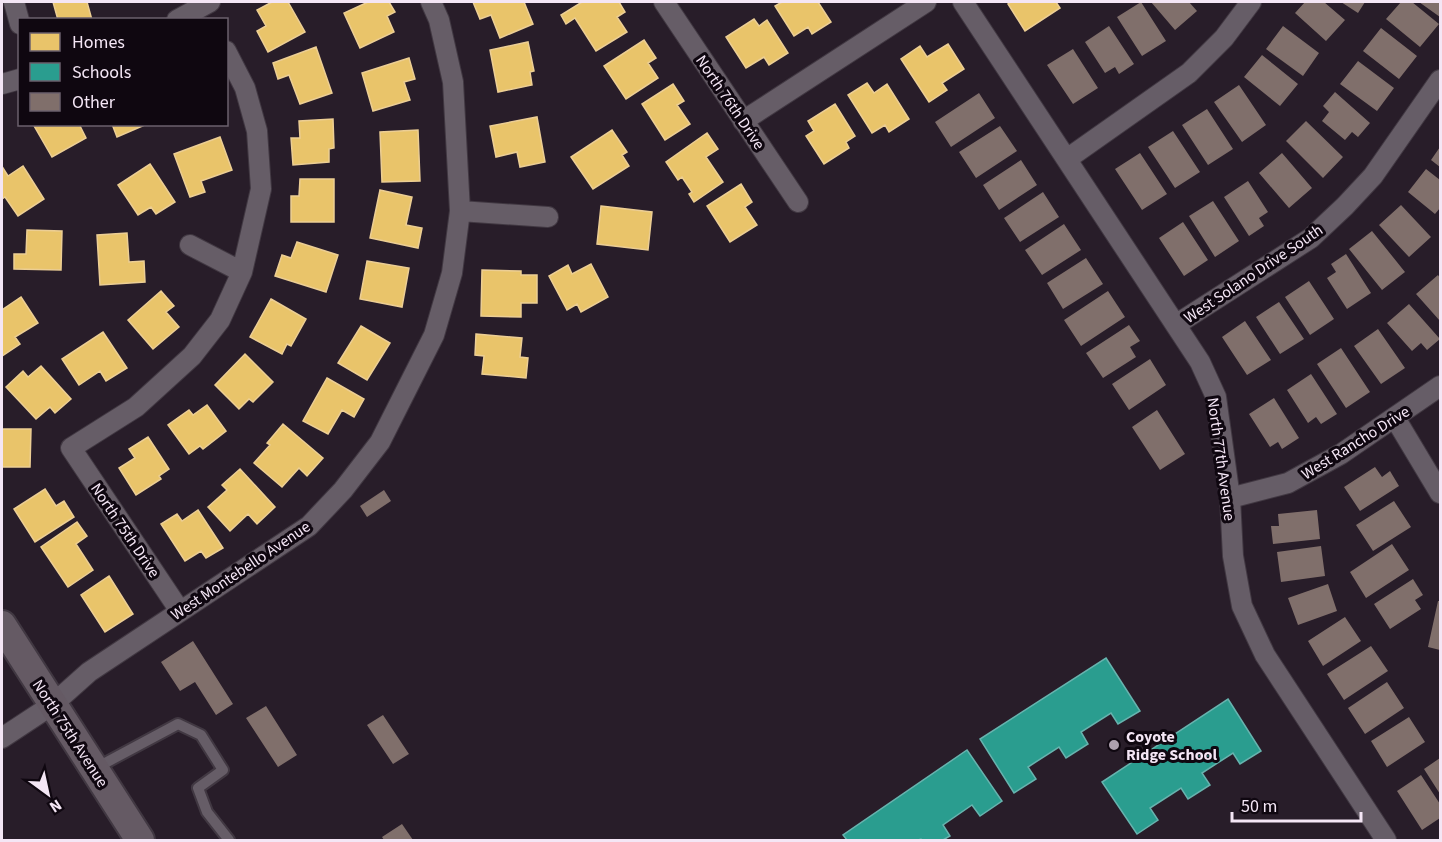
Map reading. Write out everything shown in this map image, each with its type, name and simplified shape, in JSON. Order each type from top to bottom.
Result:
[{"type":"main road","name":"North 75th Avenue","points":[[2,625],[140,840]]},
{"type":"street","points":[[14,2],[18,18]]},
{"type":"street","name":"West Montebello Avenue","points":[[2,738],[52,705],[83,676],[309,526],[344,490],[380,442],[434,335],[452,273],[460,211],[453,82],[439,20],[431,2]]},
{"type":"street","name":"North 76th Drive","points":[[664,2],[798,202]]},
{"type":"street","points":[[743,121],[926,2]]},
{"type":"street","name":"North 77th Avenue","points":[[963,2],[1200,362],[1216,397],[1230,498],[1233,556],[1242,606],[1265,655],[1386,840]]},
{"type":"street","points":[[1067,159],[1189,73],[1224,38],[1251,2]]},
{"type":"street","points":[[183,18],[208,9]]},
{"type":"street","points":[[190,245],[242,272],[261,189],[257,131],[245,88],[228,55]]},
{"type":"street","points":[[2,84],[18,80]]},
{"type":"street","name":"West Solano Drive South","points":[[1177,324],[1311,238],[1373,176],[1440,80]]},
{"type":"street","points":[[460,211],[548,217]]},
{"type":"street","name":"North 75th Drive","points":[[180,611],[71,448],[136,407],[192,356],[220,320],[242,272]]},
{"type":"street","name":"West Rancho Drive","points":[[1230,498],[1288,483],[1341,454],[1440,386]]},
{"type":"street","points":[[1395,418],[1440,493]]},
{"type":"lane","points":[[94,769],[178,724],[201,735],[223,770],[198,788],[207,812],[229,840]]},
{"type":"building: Homes","points":[[53,2],[87,2],[91,18],[57,18]]},
{"type":"building: Homes","points":[[272,2],[288,2],[305,32],[268,52],[257,31],[266,26],[257,10]]},
{"type":"building: Homes","points":[[368,2],[389,2],[395,12],[387,16],[394,32],[360,48],[344,13]]},
{"type":"building: Homes","points":[[473,2],[524,2],[533,24],[500,38],[491,15],[480,19]]},
{"type":"building: Homes","points":[[582,2],[619,2],[625,12],[617,17],[627,32],[596,51],[575,18],[566,24],[561,15]]},
{"type":"building: Homes","points":[[782,2],[818,2],[831,22],[812,34],[808,27],[794,36],[775,6]]},
{"type":"building: Homes","points":[[1011,2],[1056,2],[1060,8],[1025,31],[1008,4]]},
{"type":"building: Homes","points":[[754,19],[759,26],[767,20],[788,53],[769,65],[764,57],[746,68],[726,37]]},
{"type":"building: Homes","points":[[644,40],[656,58],[648,63],[658,78],[626,99],[604,66]]},
{"type":"building: Homes","points":[[528,42],[534,71],[530,72],[532,85],[498,92],[490,50]]},
{"type":"building: Homes","points":[[948,44],[964,69],[942,83],[947,90],[929,102],[901,59],[920,46],[927,57]]},
{"type":"building: Homes","points":[[316,47],[332,93],[300,104],[289,75],[278,79],[273,63]]},
{"type":"building: Homes","points":[[409,58],[415,79],[404,82],[410,100],[373,111],[362,73]]},
{"type":"building: Homes","points":[[867,83],[874,93],[887,84],[909,119],[889,132],[885,125],[872,133],[848,95]]},
{"type":"building: Homes","points":[[673,84],[684,101],[677,105],[690,124],[665,140],[642,104]]},
{"type":"building: Homes","points":[[835,104],[855,136],[846,142],[849,148],[824,164],[806,136],[814,131],[808,121]]},
{"type":"building: Homes","points":[[537,117],[545,162],[520,167],[517,152],[496,157],[490,126]]},
{"type":"building: Homes","points":[[333,119],[334,148],[329,149],[329,162],[293,165],[291,138],[300,138],[299,121]]},
{"type":"building: Homes","points":[[34,126],[80,126],[86,138],[52,157]]},
{"type":"building: Homes","points":[[113,126],[142,126],[117,137]]},
{"type":"building: Homes","points":[[418,130],[420,181],[382,182],[380,132]]},
{"type":"building: Homes","points":[[612,130],[627,152],[622,155],[629,166],[593,189],[571,157]]},
{"type":"building: Homes","points":[[707,133],[718,149],[706,157],[723,182],[694,202],[689,194],[692,192],[682,177],[678,180],[666,162]]},
{"type":"building: Homes","points":[[220,137],[232,170],[201,181],[205,192],[190,197],[174,154]]},
{"type":"building: Homes","points":[[150,164],[175,202],[156,214],[151,207],[138,215],[118,185]]},
{"type":"building: Homes","points":[[23,166],[44,199],[18,216],[5,197],[2,199],[2,169],[8,176]]},
{"type":"building: Homes","points":[[300,179],[334,179],[334,222],[291,222],[291,196],[299,196]]},
{"type":"building: Homes","points":[[741,184],[752,202],[745,207],[757,225],[730,242],[707,206]]},
{"type":"building: Homes","points":[[380,190],[412,197],[406,225],[422,228],[418,248],[370,238]]},
{"type":"building: Homes","points":[[601,206],[652,212],[648,250],[597,244]]},
{"type":"building: Homes","points":[[27,230],[62,231],[61,270],[14,269],[14,254],[26,254]]},
{"type":"building: Homes","points":[[127,233],[129,262],[144,261],[145,282],[100,285],[97,235]]},
{"type":"building: Homes","points":[[297,242],[338,255],[326,292],[275,276],[282,255],[291,258]]},
{"type":"building: Homes","points":[[367,261],[409,268],[402,307],[360,299]]},
{"type":"building: Homes","points":[[591,264],[608,297],[581,312],[577,304],[567,310],[549,276],[568,265],[572,274]]},
{"type":"building: Homes","points":[[482,270],[521,271],[521,275],[537,275],[537,303],[521,303],[521,317],[481,316]]},
{"type":"building: Homes","points":[[161,291],[174,306],[166,312],[179,327],[153,349],[128,320]]},
{"type":"building: Homes","points":[[21,297],[38,323],[15,337],[20,344],[2,356],[2,310]]},
{"type":"building: Homes","points":[[271,299],[306,319],[291,346],[287,344],[282,354],[250,337]]},
{"type":"building: Homes","points":[[361,326],[390,343],[367,380],[338,363]]},
{"type":"building: Homes","points":[[103,332],[127,368],[106,381],[100,371],[79,385],[62,359]]},
{"type":"building: Homes","points":[[476,334],[522,338],[520,357],[528,358],[526,378],[482,374],[484,356],[475,355]]},
{"type":"building: Homes","points":[[245,354],[273,382],[253,402],[249,399],[239,409],[215,385]]},
{"type":"building: Homes","points":[[41,366],[71,399],[55,413],[50,407],[36,419],[6,387],[23,371],[28,377]]},
{"type":"building: Homes","points":[[327,378],[364,399],[354,417],[342,410],[328,434],[303,421]]},
{"type":"building: Homes","points":[[207,405],[226,431],[203,449],[200,446],[189,454],[168,425],[189,410],[193,415]]},
{"type":"building: Homes","points":[[283,424],[323,458],[307,476],[299,468],[282,487],[254,463],[270,445],[267,443]]},
{"type":"building: Homes","points":[[2,429],[31,429],[30,467],[2,467]]},
{"type":"building: Homes","points":[[148,437],[169,469],[159,476],[161,479],[136,495],[119,468],[135,458],[129,449]]},
{"type":"building: Homes","points":[[240,469],[275,507],[257,524],[248,514],[230,531],[208,507],[227,490],[222,485]]},
{"type":"building: Homes","points":[[45,489],[56,506],[64,501],[74,517],[35,542],[14,509]]},
{"type":"building: Homes","points":[[198,510],[223,548],[206,558],[201,551],[185,561],[161,524],[177,514],[182,521]]},
{"type":"building: Homes","points":[[77,522],[87,536],[76,544],[93,570],[68,587],[41,547]]},
{"type":"building: Homes","points":[[109,576],[133,614],[105,632],[81,595]]},
{"type":"building: Schools","points":[[1106,658],[1140,711],[1118,724],[1111,713],[1081,732],[1088,744],[1066,758],[1059,747],[1028,767],[1036,779],[1014,793],[980,739]]},
{"type":"building: Schools","points":[[1228,699],[1261,751],[1240,764],[1233,753],[1202,773],[1210,785],[1188,799],[1181,788],[1150,808],[1158,820],[1137,834],[1102,782]]},
{"type":"building: Schools","points":[[967,750],[1002,801],[980,816],[972,805],[943,825],[950,836],[943,840],[847,840],[843,835]]},
{"type":"building: Other","points":[[1141,2],[1166,41],[1142,56],[1117,17]]},
{"type":"building: Other","points":[[1151,2],[1189,2],[1197,11],[1175,30]]},
{"type":"building: Other","points":[[1305,2],[1324,2],[1345,20],[1326,41],[1295,13]]},
{"type":"building: Other","points":[[1341,2],[1365,2],[1358,13]]},
{"type":"building: Other","points":[[1401,2],[1412,2],[1439,24],[1420,47],[1386,19]]},
{"type":"building: Other","points":[[1419,2],[1440,2],[1440,17]]},
{"type":"building: Other","points":[[1109,26],[1134,64],[1119,74],[1115,67],[1105,73],[1085,42]]},
{"type":"building: Other","points":[[1283,26],[1319,53],[1303,76],[1266,49]]},
{"type":"building: Other","points":[[1381,28],[1417,56],[1399,79],[1363,51]]},
{"type":"building: Other","points":[[1073,49],[1098,88],[1073,104],[1047,65]]},
{"type":"building: Other","points":[[1262,55],[1298,84],[1280,106],[1244,77]]},
{"type":"building: Other","points":[[1358,61],[1394,88],[1377,111],[1340,84]]},
{"type":"building: Other","points":[[1239,85],[1266,125],[1242,142],[1214,102]]},
{"type":"building: Other","points":[[1335,92],[1370,123],[1358,137],[1352,132],[1345,140],[1322,121],[1329,112],[1323,106]]},
{"type":"building: Other","points":[[979,93],[995,118],[951,147],[935,122]]},
{"type":"building: Other","points":[[1207,109],[1233,149],[1208,165],[1182,125]]},
{"type":"building: Other","points":[[1306,121],[1343,157],[1323,178],[1286,141]]},
{"type":"building: Other","points":[[1000,126],[1017,151],[976,178],[959,152]]},
{"type":"building: Other","points":[[1173,131],[1200,172],[1175,188],[1148,147]]},
{"type":"building: Other","points":[[1440,147],[1440,167],[1431,160]]},
{"type":"building: Other","points":[[1140,153],[1167,194],[1142,210],[1115,169]]},
{"type":"building: Other","points":[[1282,153],[1312,188],[1289,208],[1259,173]]},
{"type":"building: Other","points":[[1021,160],[1037,185],[999,210],[983,185]]},
{"type":"building: Other","points":[[1426,169],[1440,180],[1440,208],[1435,214],[1408,192]]},
{"type":"building: Other","points":[[1248,181],[1268,212],[1259,218],[1264,226],[1249,236],[1224,197]]},
{"type":"building: Other","points":[[1043,192],[1059,217],[1020,242],[1004,218]]},
{"type":"building: Other","points":[[1213,201],[1239,241],[1215,257],[1189,216]]},
{"type":"building: Other","points":[[1401,205],[1431,237],[1409,257],[1379,225]]},
{"type":"building: Other","points":[[1183,222],[1208,260],[1184,276],[1159,238]]},
{"type":"building: Other","points":[[1064,224],[1081,250],[1042,275],[1025,250]]},
{"type":"building: Other","points":[[1372,231],[1405,272],[1382,290],[1349,249]]},
{"type":"building: Other","points":[[1346,254],[1371,293],[1347,309],[1327,278],[1336,272],[1331,264]]},
{"type":"building: Other","points":[[1086,258],[1103,284],[1063,309],[1047,283]]},
{"type":"building: Other","points":[[1438,275],[1440,278],[1440,321],[1416,294]]},
{"type":"building: Other","points":[[1309,281],[1334,319],[1310,335],[1285,297]]},
{"type":"building: Other","points":[[1108,291],[1125,317],[1081,346],[1064,320]]},
{"type":"building: Other","points":[[1279,302],[1304,339],[1280,354],[1256,317]]},
{"type":"building: Other","points":[[1409,304],[1440,339],[1427,350],[1421,343],[1412,351],[1387,323]]},
{"type":"building: Other","points":[[1245,321],[1271,360],[1247,375],[1222,337]]},
{"type":"building: Other","points":[[1129,325],[1140,341],[1130,347],[1136,357],[1103,378],[1086,353]]},
{"type":"building: Other","points":[[1378,329],[1405,368],[1381,384],[1354,346]]},
{"type":"building: Other","points":[[1341,348],[1370,392],[1346,408],[1317,364]]},
{"type":"building: Other","points":[[1150,359],[1166,385],[1129,410],[1112,384]]},
{"type":"building: Other","points":[[1311,374],[1337,414],[1321,424],[1316,417],[1308,423],[1287,390]]},
{"type":"building: Other","points":[[1274,398],[1299,438],[1282,449],[1278,442],[1270,447],[1249,414]]},
{"type":"building: Other","points":[[1157,410],[1185,454],[1160,470],[1132,427]]},
{"type":"building: Other","points":[[1375,467],[1382,477],[1390,471],[1399,486],[1360,511],[1344,487]]},
{"type":"building: Other","points":[[384,490],[391,501],[367,517],[360,506]]},
{"type":"building: Other","points":[[1394,501],[1411,527],[1373,551],[1356,525]]},
{"type":"building: Other","points":[[1317,510],[1320,539],[1273,544],[1271,526],[1279,526],[1278,514]]},
{"type":"building: Other","points":[[1392,544],[1409,570],[1366,598],[1350,572]]},
{"type":"building: Other","points":[[1321,546],[1325,576],[1281,582],[1277,552]]},
{"type":"building: Other","points":[[1413,579],[1423,595],[1415,600],[1421,609],[1390,629],[1374,604]]},
{"type":"building: Other","points":[[1328,584],[1337,611],[1298,625],[1288,598]]},
{"type":"building: Other","points":[[1438,601],[1440,601],[1440,650],[1428,647]]},
{"type":"building: Other","points":[[1345,617],[1361,641],[1323,666],[1308,641]]},
{"type":"building: Other","points":[[193,641],[233,704],[216,715],[195,682],[180,691],[161,662]]},
{"type":"building: Other","points":[[1371,646],[1388,671],[1344,700],[1327,674]]},
{"type":"building: Other","points":[[1387,682],[1404,708],[1365,734],[1348,708]]},
{"type":"building: Other","points":[[266,706],[297,755],[278,767],[246,718]]},
{"type":"building: Other","points":[[383,715],[409,754],[393,764],[367,725]]},
{"type":"building: Other","points":[[1409,717],[1425,742],[1387,767],[1371,741]]},
{"type":"building: Other","points":[[1440,758],[1440,794],[1424,769]]},
{"type":"building: Other","points":[[1421,775],[1440,804],[1440,818],[1422,830],[1397,791]]},
{"type":"building: Other","points":[[402,824],[413,840],[384,840],[382,837]]},
{"type":"place","name":"Coyote Ridge School","points":[[1114,745]]}]
